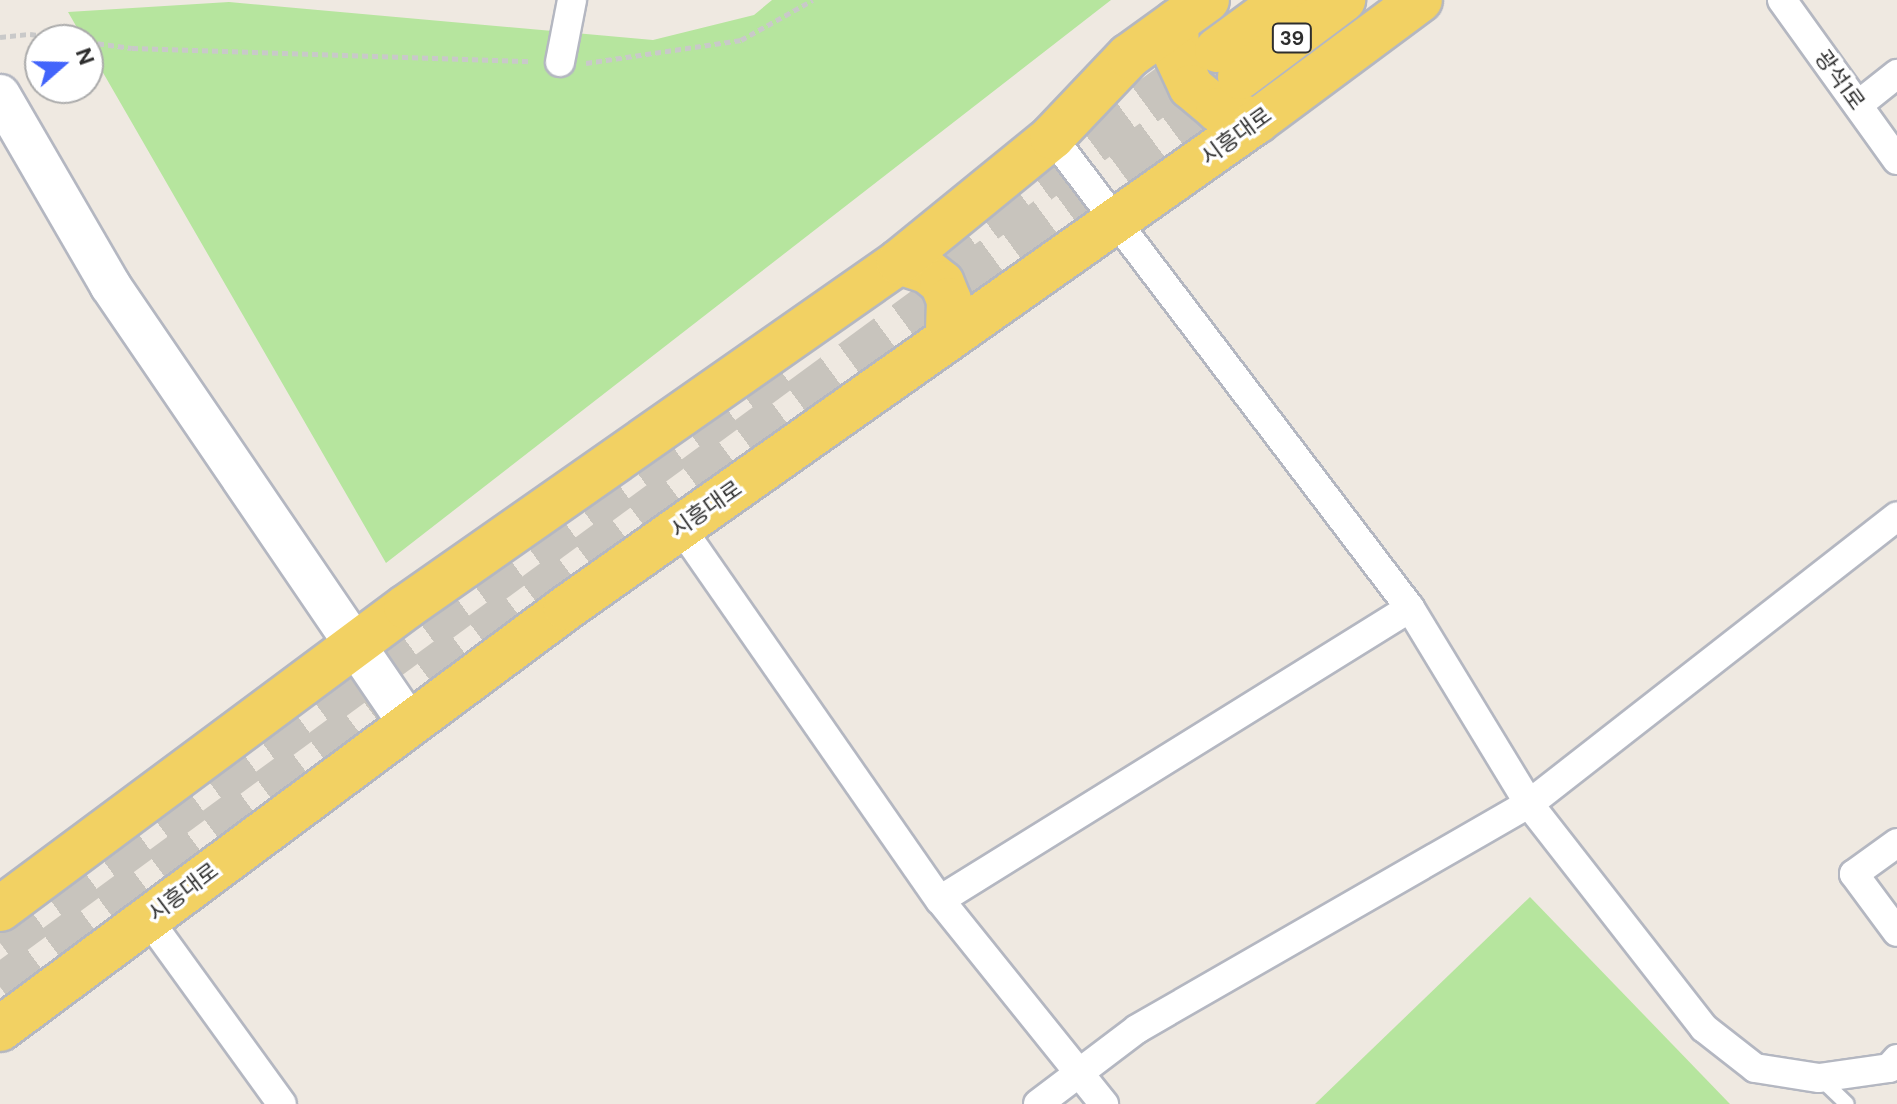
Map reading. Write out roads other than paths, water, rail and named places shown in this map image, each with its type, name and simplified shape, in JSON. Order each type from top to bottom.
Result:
[{"type":"main road","name":"시흥대로","points":[[1285,0],[1228,64],[1343,0]]},
{"type":"main road","name":"시흥대로","points":[[0,1029],[409,724],[1257,121],[1420,0]]},
{"type":"main road","points":[[1192,11],[1177,57],[1191,87],[1218,110],[1257,121]]},
{"type":"main road","points":[[0,909],[354,646],[899,262],[1052,137],[1129,56],[1192,11]]},
{"type":"main road","points":[[899,262],[927,271],[942,283],[949,300],[948,338]]},
{"type":"street","points":[[560,62],[572,0]]},
{"type":"street","name":"광석1로","points":[[1782,0],[1897,160]]},
{"type":"street","points":[[1858,105],[1897,74]]},
{"type":"street","points":[[0,95],[110,285],[409,724]]},
{"type":"street","points":[[1052,137],[1410,608],[1529,804],[1704,1028],[1755,1068],[1819,1078],[1889,1068],[1897,1059]]},
{"type":"street","points":[[1038,1104],[1078,1069],[1137,1029],[1529,804],[1897,517]]},
{"type":"street","points":[[681,528],[940,900],[1104,1104]]},
{"type":"street","points":[[940,900],[1410,608]]},
{"type":"street","points":[[1897,843],[1854,874],[1897,932]]},
{"type":"street","points":[[148,919],[282,1104]]},
{"type":"lane","points":[[1819,1078],[1847,1104]]},
{"type":"tunnel","points":[[932,260],[1215,52]]},
{"type":"tunnel","points":[[0,987],[1236,80]]},
{"type":"tunnel","points":[[0,943],[789,364]]}]
